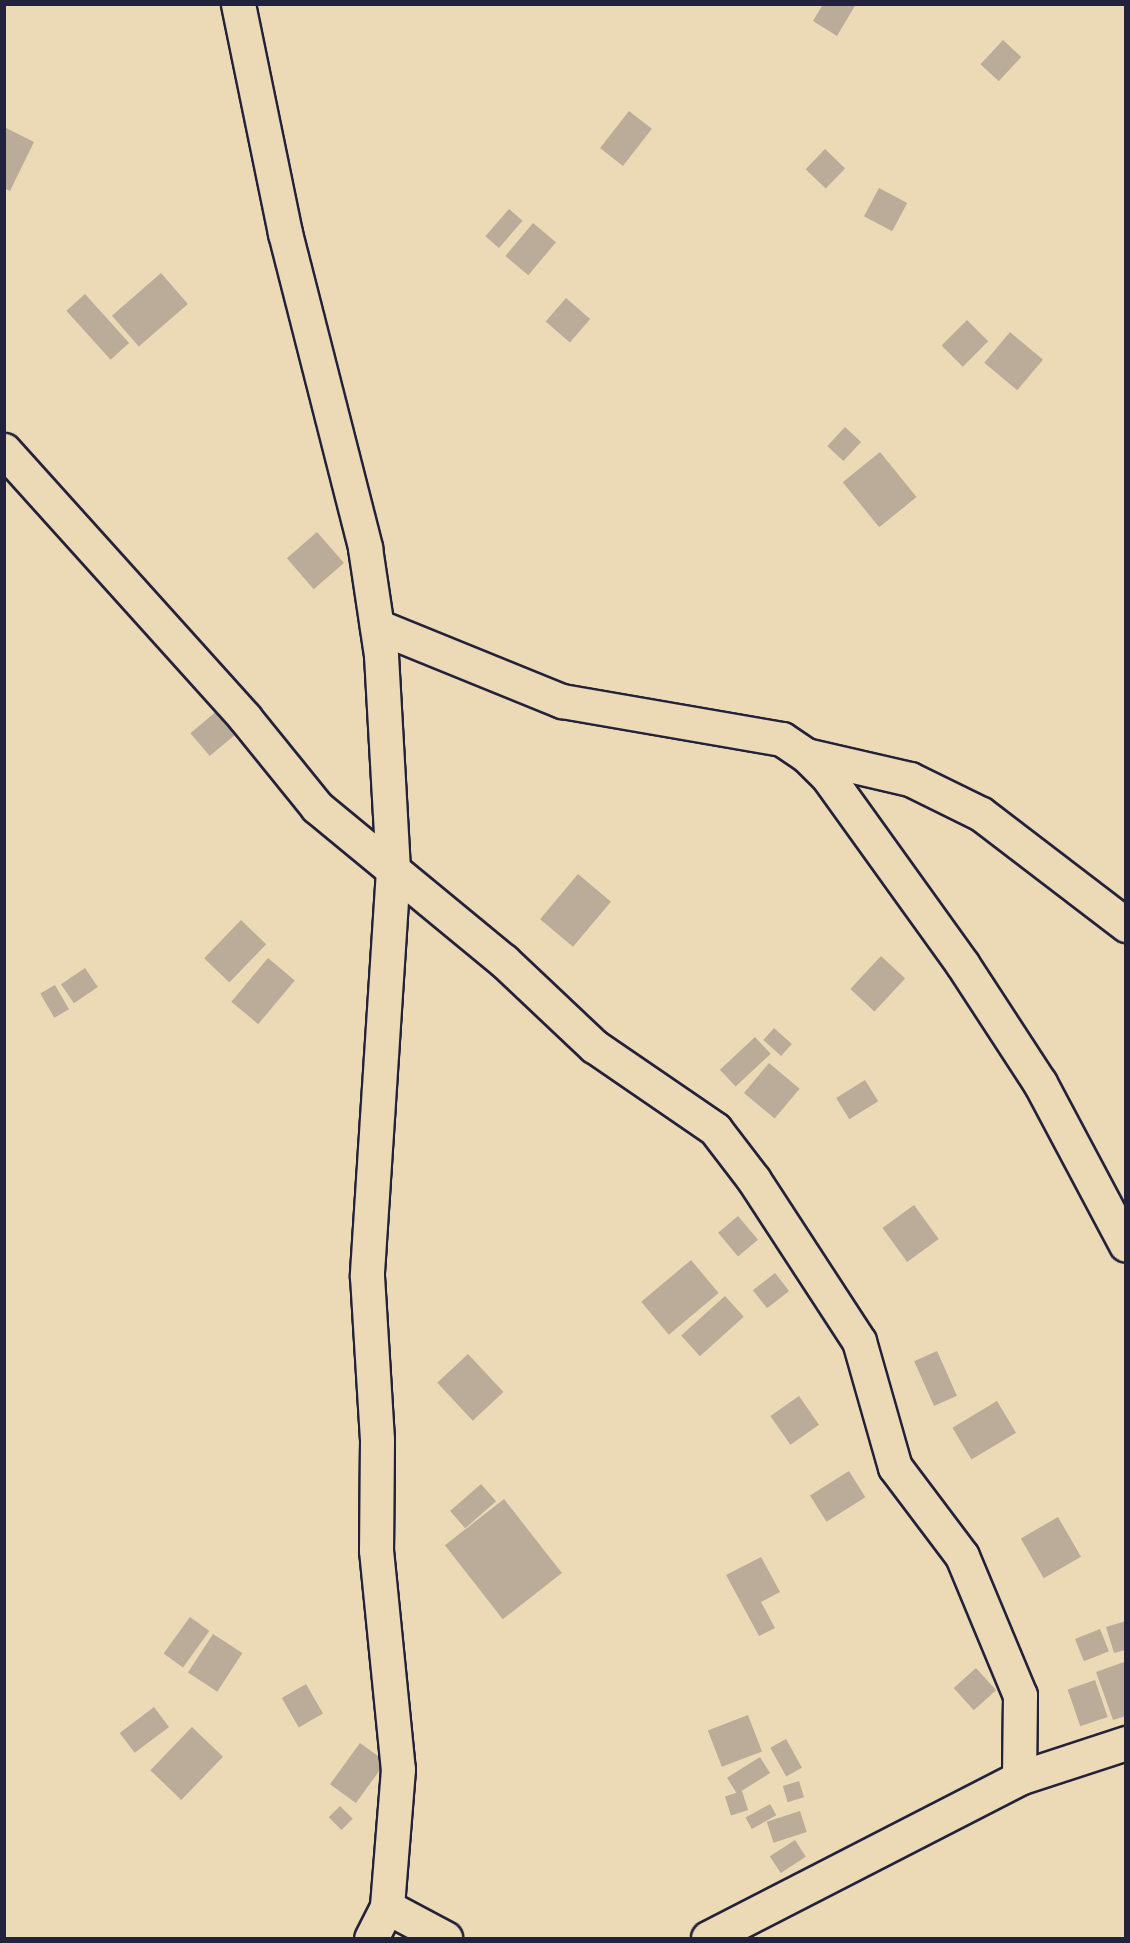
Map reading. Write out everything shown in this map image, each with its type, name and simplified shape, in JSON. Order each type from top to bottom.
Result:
[{"type":"street","points":[[238,4],[285,233],[365,548],[377,626],[393,870],[367,1276],[377,1440],[376,1550],[398,1769],[387,1907],[371,1938]]},
{"type":"street","points":[[4,450],[237,709],[316,807],[504,961],[594,1046],[715,1129],[754,1180],[859,1341],[895,1467],[962,1556],[1020,1695],[1019,1778]]},
{"type":"street","points":[[377,626],[562,701],[782,739],[806,754],[828,777],[969,975],[1040,1083],[1125,1245]]},
{"type":"street","points":[[806,754],[910,779],[981,814],[1125,925]]},
{"type":"street","points":[[708,1938],[1019,1778],[1125,1743]]},
{"type":"street","points":[[387,1907],[445,1938]]},
{"type":"building","points":[[823,4],[856,4],[837,36],[813,21]]},
{"type":"building","points":[[1003,40],[1021,57],[999,81],[980,64]]},
{"type":"building","points":[[629,111],[652,129],[623,166],[600,148]]},
{"type":"building","points":[[4,127],[34,142],[10,191],[4,188]]},
{"type":"building","points":[[825,149],[845,168],[826,189],[806,169]]},
{"type":"building","points":[[879,188],[907,203],[892,231],[864,216]]},
{"type":"building","points":[[509,209],[523,221],[499,248],[485,236]]},
{"type":"building","points":[[533,223],[556,242],[528,275],[505,256]]},
{"type":"building","points":[[161,273],[188,304],[139,347],[112,316]]},
{"type":"building","points":[[85,294],[129,343],[111,360],[66,311]]},
{"type":"building","points":[[566,298],[590,319],[570,342],[546,321]]},
{"type":"building","points":[[967,320],[988,341],[963,367],[942,345]]},
{"type":"building","points":[[1010,332],[1043,360],[1017,390],[984,363]]},
{"type":"building","points":[[845,427],[861,442],[843,461],[827,446]]},
{"type":"building","points":[[880,452],[917,497],[879,527],[843,482]]},
{"type":"building","points":[[317,532],[344,563],[314,589],[287,558]]},
{"type":"building","points":[[218,710],[237,733],[210,756],[190,733]]},
{"type":"building","points":[[578,874],[611,902],[573,947],[540,919]]},
{"type":"building","points":[[241,920],[266,944],[229,982],[204,958]]},
{"type":"building","points":[[881,956],[905,979],[874,1011],[850,989]]},
{"type":"building","points":[[268,958],[295,980],[258,1024],[231,1002]]},
{"type":"building","points":[[85,968],[98,987],[74,1003],[61,984]]},
{"type":"building","points":[[55,985],[69,1009],[54,1018],[40,994]]},
{"type":"building","points":[[774,1028],[792,1044],[781,1056],[763,1040]]},
{"type":"building","points":[[755,1037],[771,1054],[736,1087],[720,1070]]},
{"type":"building","points":[[769,1063],[800,1089],[775,1119],[744,1093]]},
{"type":"building","points":[[865,1080],[878,1101],[849,1119],[836,1098]]},
{"type":"building","points":[[914,1205],[939,1239],[907,1262],[882,1228]]},
{"type":"building","points":[[738,1216],[758,1240],[738,1256],[718,1233]]},
{"type":"building","points":[[691,1260],[719,1293],[669,1335],[641,1302]]},
{"type":"building","points":[[775,1273],[789,1291],[767,1308],[753,1290]]},
{"type":"building","points":[[725,1296],[744,1317],[700,1356],[681,1335]]},
{"type":"building","points":[[937,1351],[957,1396],[934,1406],[914,1361]]},
{"type":"building","points":[[468,1354],[503,1392],[473,1421],[437,1383]]},
{"type":"building","points":[[799,1396],[819,1425],[790,1445],[770,1416]]},
{"type":"building","points":[[997,1401],[1016,1433],[971,1459],[952,1428]]},
{"type":"building","points":[[849,1471],[865,1497],[826,1522],[810,1495]]},
{"type":"building","points":[[481,1484],[496,1501],[465,1528],[450,1511]]},
{"type":"building","points":[[504,1499],[562,1573],[503,1619],[445,1545]]},
{"type":"building","points":[[1058,1517],[1081,1557],[1044,1578],[1021,1538]]},
{"type":"building","points":[[761,1557],[780,1592],[761,1602],[775,1628],[759,1636],[726,1575]]},
{"type":"building","points":[[190,1617],[209,1631],[183,1668],[164,1653]]},
{"type":"building","points":[[1126,1621],[1126,1650],[1114,1653],[1106,1627]]},
{"type":"building","points":[[1100,1629],[1109,1651],[1084,1661],[1075,1639]]},
{"type":"building","points":[[213,1634],[242,1653],[217,1692],[188,1673]]},
{"type":"building","points":[[1124,1662],[1126,1716],[1113,1720],[1096,1672]]},
{"type":"building","points":[[976,1668],[996,1690],[974,1710],[954,1688]]},
{"type":"building","points":[[1095,1680],[1108,1717],[1080,1726],[1068,1689]]},
{"type":"building","points":[[306,1684],[323,1713],[299,1727],[282,1698]]},
{"type":"building","points":[[154,1707],[169,1727],[135,1753],[120,1733]]},
{"type":"building","points":[[748,1715],[762,1751],[722,1767],[708,1730]]},
{"type":"building","points":[[192,1727],[223,1757],[181,1800],[150,1770]]},
{"type":"building","points":[[786,1739],[802,1768],[786,1777],[770,1748]]},
{"type":"building","points":[[360,1743],[386,1762],[356,1803],[330,1784]]},
{"type":"building","points":[[760,1757],[770,1773],[737,1794],[727,1778]]},
{"type":"building","points":[[799,1781],[804,1797],[788,1802],[783,1786]]},
{"type":"building","points":[[742,1791],[748,1810],[731,1816],[725,1797]]},
{"type":"building","points":[[770,1804],[776,1815],[752,1829],[746,1818]]},
{"type":"building","points":[[340,1806],[353,1819],[341,1830],[329,1817]]},
{"type":"building","points":[[800,1811],[807,1832],[774,1843],[767,1822]]},
{"type":"building","points":[[795,1840],[806,1857],[781,1873],[770,1856]]}]
